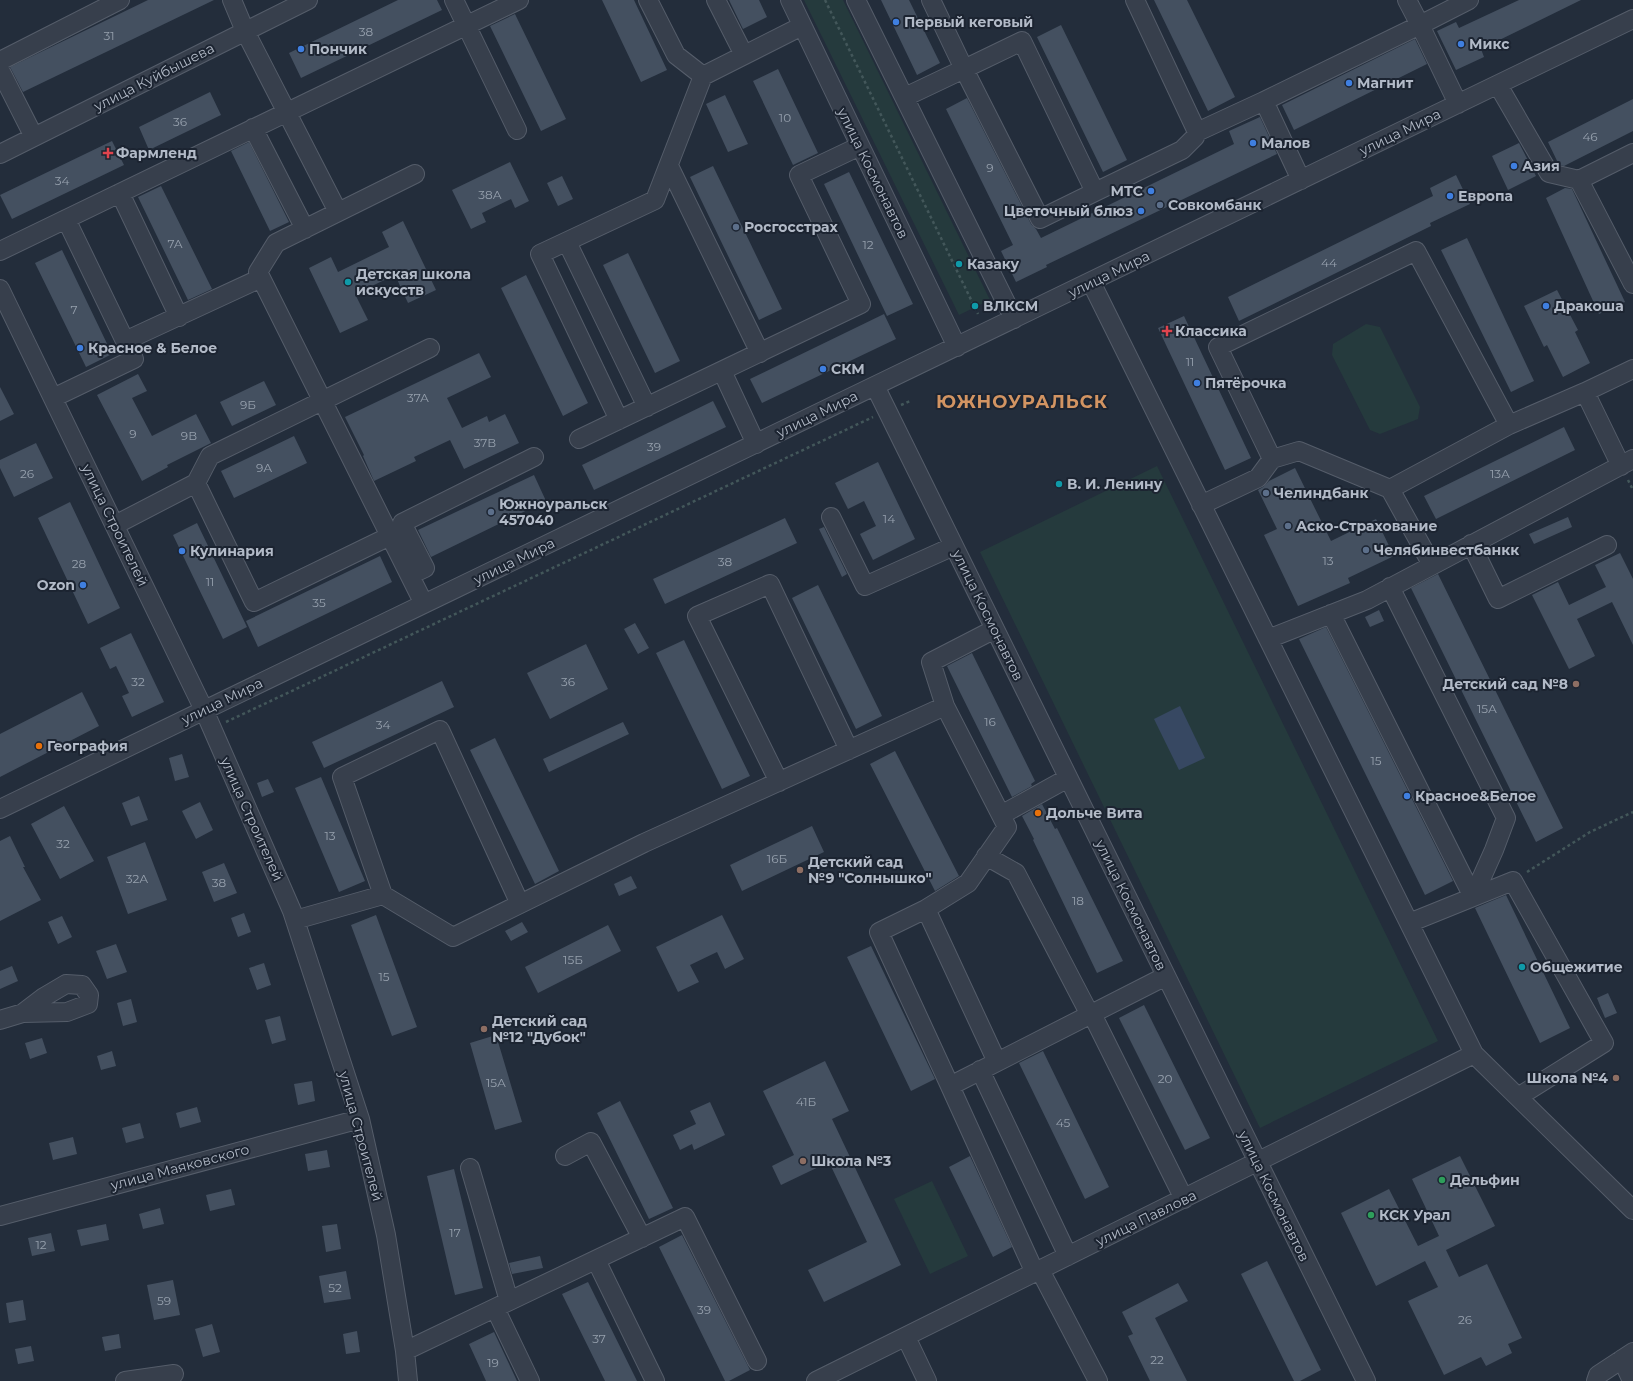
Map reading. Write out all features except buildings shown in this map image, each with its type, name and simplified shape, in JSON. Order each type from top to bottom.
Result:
[{"type":"street","points":[[0,61],[120,0]]},
{"type":"street","points":[[232,0],[245,31],[338,212]]},
{"type":"street","name":"улица Куйбышева","points":[[0,154],[308,0]]},
{"type":"street","points":[[454,0],[517,130]]},
{"type":"street","points":[[0,251],[519,0]]},
{"type":"street","points":[[648,0],[676,55],[703,76]]},
{"type":"street","points":[[716,0],[744,55]]},
{"type":"street","name":"улица Космонавтов","points":[[790,0],[957,347]]},
{"type":"street","points":[[856,0],[1014,319]]},
{"type":"street","points":[[931,0],[964,69],[1040,219],[1182,150],[1198,132],[1469,0]]},
{"type":"street","points":[[1135,0],[1198,132]]},
{"type":"street","points":[[1407,0],[1458,104]]},
{"type":"street","name":"улица Мира","points":[[0,809],[1633,19]]},
{"type":"street","points":[[619,420],[540,254],[655,200],[703,76],[802,26]]},
{"type":"street","points":[[905,97],[1022,41],[1094,192]]},
{"type":"street","points":[[0,70],[34,137]]},
{"type":"street","points":[[1498,85],[1549,173],[1579,180],[1633,153]]},
{"type":"street","points":[[1264,101],[1301,180]]},
{"type":"street","points":[[254,128],[304,229]]},
{"type":"street","points":[[580,439],[861,304],[799,175],[860,146]]},
{"type":"street","points":[[669,166],[760,353]]},
{"type":"street","points":[[415,174],[276,243],[258,272],[424,604]]},
{"type":"street","points":[[1579,180],[1633,284]]},
{"type":"street","points":[[120,193],[179,317]]},
{"type":"street","points":[[53,398],[134,359],[66,219]]},
{"type":"street","points":[[567,242],[647,407]]},
{"type":"street","points":[[1272,459],[1218,347],[1416,251],[1509,425]]},
{"type":"street","points":[[125,341],[261,278]]},
{"type":"street","points":[[1091,282],[1474,1054],[1633,1210]]},
{"type":"street","name":"улица Строителей","points":[[0,289],[204,710],[295,920],[360,1119],[386,1235],[405,1351],[408,1381]]},
{"type":"street","points":[[115,525],[196,484],[210,456],[430,348]]},
{"type":"street","points":[[1390,489],[1509,425],[1585,392],[1633,369]]},
{"type":"street","points":[[722,371],[756,444]]},
{"type":"street","name":"улица Космонавтов","points":[[875,386],[1366,1381]]},
{"type":"street","points":[[1268,639],[1368,600],[1471,544],[1627,463],[1585,392]]},
{"type":"street","points":[[1202,505],[1258,478],[1272,459],[1299,451],[1390,489],[1432,565]]},
{"type":"street","points":[[410,575],[424,568],[402,523],[534,457]]},
{"type":"street","points":[[196,484],[254,602],[390,536]]},
{"type":"street","points":[[831,517],[865,586],[954,546]]},
{"type":"street","points":[[1471,544],[1498,599],[1607,545]]},
{"type":"street","points":[[779,782],[698,616],[770,584],[849,750]]},
{"type":"street","points":[[1390,587],[1506,818],[1473,898]]},
{"type":"street","points":[[1331,614],[1473,898]]},
{"type":"street","points":[[995,629],[931,662],[945,706],[1007,827],[968,883],[926,909],[879,932],[1038,1271],[1098,1381]]},
{"type":"street","points":[[520,904],[440,730],[342,777],[383,895],[453,937],[644,843],[945,706]]},
{"type":"street","points":[[1001,815],[1068,778]]},
{"type":"street","points":[[986,856],[1016,873],[1091,1014],[1184,1199]]},
{"type":"street","points":[[1409,923],[1513,881],[1604,1043],[1518,1097]]},
{"type":"street","points":[[295,920],[383,895]]},
{"type":"street","points":[[926,909],[997,1062]]},
{"type":"street","points":[[950,1086],[1166,976]]},
{"type":"street","points":[[0,1020],[23,1013]]},
{"type":"street","name":"улица Павлова","points":[[816,1381],[1474,1054]]},
{"type":"street","points":[[980,1070],[1068,1256]]},
{"type":"street","name":"улица Маяковского","points":[[0,1216],[360,1119]]},
{"type":"street","points":[[565,1156],[591,1142],[642,1238]]},
{"type":"street","points":[[470,1168],[502,1305],[530,1381]]},
{"type":"street","points":[[405,1351],[685,1217],[757,1361]]},
{"type":"street","points":[[596,1260],[655,1381]]},
{"type":"street","points":[[906,1337],[927,1381]]},
{"type":"street","points":[[1596,1381],[1598,1375],[1627,1356],[1632,1381]]},
{"type":"street","points":[[125,1381],[174,1374]]},
{"type":"path","points":[[825,0],[978,314]]},
{"type":"path","points":[[212,729],[887,410],[910,401]]},
{"type":"path","points":[[1513,881],[1590,832],[1633,812]]},
{"type":"green space","points":[[804,0],[843,0],[990,300],[959,315]]},
{"type":"green space","points":[[1366,324],[1380,327],[1420,407],[1418,419],[1380,434],[1370,430],[1332,355],[1333,344]]},
{"type":"green space","points":[[1157,466],[1438,1041],[1260,1128],[980,552]]},
{"type":"green space","points":[[932,1181],[968,1256],[930,1274],[894,1199]]},
{"type":"water","points":[[1180,706],[1205,758],[1179,770],[1154,719]]},
{"type":"place","name":"Первый кеговый","points":[[896,22]]},
{"type":"place","name":"Микс","points":[[1461,44]]},
{"type":"place","name":"Пончик","points":[[301,49]]},
{"type":"place","name":"Магнит","points":[[1349,83]]},
{"type":"place","name":"Малов","points":[[1253,143]]},
{"type":"place","name":"Фармленд","points":[[108,153]]},
{"type":"place","name":"Азия","points":[[1514,166]]},
{"type":"place","name":"МТС","points":[[1151,191]]},
{"type":"place","name":"Европа","points":[[1450,196]]},
{"type":"place","name":"Совкомбанк","points":[[1160,205]]},
{"type":"place","name":"Цветочный блюз","points":[[1141,211]]},
{"type":"place","name":"Росгосстрах","points":[[736,227]]},
{"type":"place","name":"Казаку","points":[[959,264]]},
{"type":"place","name":"Детская школа искусств","points":[[348,282]]},
{"type":"place","name":"ВЛКСМ","points":[[975,306]]},
{"type":"place","name":"Дракоша","points":[[1546,306]]},
{"type":"place","name":"Классика","points":[[1167,331]]},
{"type":"place","name":"Красное & Белое","points":[[80,348]]},
{"type":"place","name":"СКМ","points":[[823,369]]},
{"type":"place","name":"Пятёрочка","points":[[1197,383]]},
{"type":"place","name":"В. И. Ленину","points":[[1059,484]]},
{"type":"place","name":"Челиндбанк","points":[[1266,493]]},
{"type":"place","name":"Южноуральск 457040","points":[[491,512]]},
{"type":"place","name":"Аско-Страхование","points":[[1288,526]]},
{"type":"place","name":"Челябинвестбанкк","points":[[1366,550]]},
{"type":"place","name":"Кулинария","points":[[182,551]]},
{"type":"place","name":"Ozon","points":[[83,585]]},
{"type":"place","name":"Детский сад №8","points":[[1576,684]]},
{"type":"place","name":"География","points":[[39,746]]},
{"type":"place","name":"Красное&Белое","points":[[1407,796]]},
{"type":"place","name":"Дольче Вита","points":[[1038,813]]},
{"type":"place","name":"Детский сад №9 \"Солнышко\"","points":[[800,870]]},
{"type":"place","name":"Общежитие","points":[[1522,967]]},
{"type":"place","name":"Детский сад №12 \"Дубок\"","points":[[484,1029]]},
{"type":"place","name":"Школа №4","points":[[1616,1078]]},
{"type":"place","name":"Школа №3","points":[[803,1161]]},
{"type":"place","name":"Дельфин","points":[[1442,1180]]},
{"type":"place","name":"КСК Урал","points":[[1371,1215]]},
{"type":"district","name":"ЮЖНОУРАЛЬСК","points":[[1022,402]]}]
